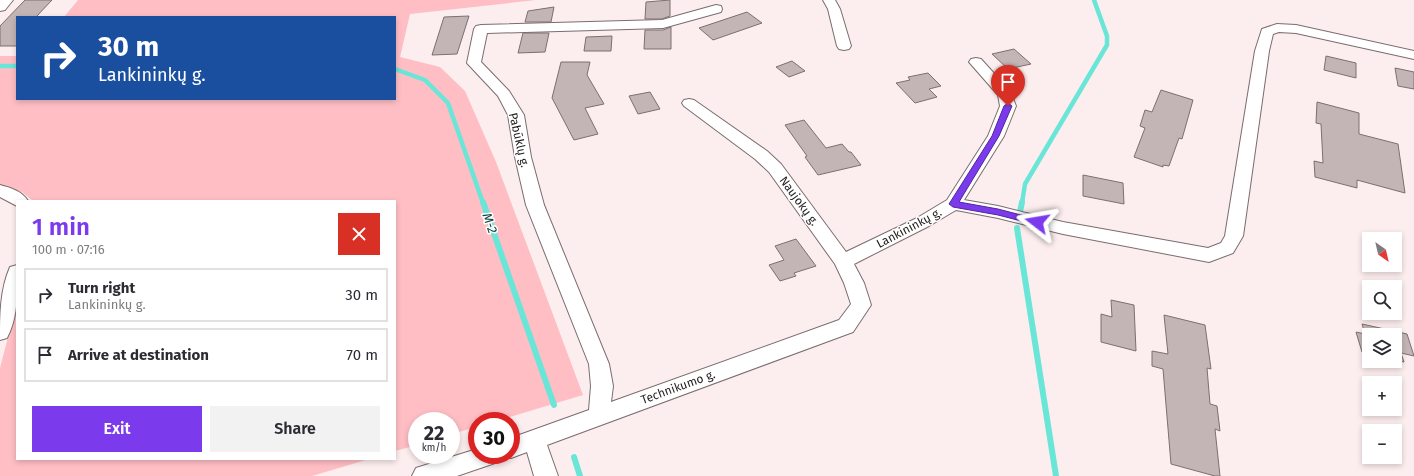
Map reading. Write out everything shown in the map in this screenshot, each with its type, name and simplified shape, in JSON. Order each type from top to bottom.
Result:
[{"type":"street","points":[[0,7],[7,0]]},
{"type":"street","points":[[829,0],[834,9],[844,46]]},
{"type":"street","name":"Pabūklų g.","points":[[599,416],[602,386],[599,364],[535,205],[523,157],[516,115],[504,94],[474,63],[481,29],[663,24],[716,9]]},
{"type":"street","points":[[953,204],[998,212],[1063,228],[1209,255],[1227,248],[1234,236],[1262,51],[1267,32],[1277,28],[1296,29],[1414,55]]},
{"type":"street","name":"Lankininkų g.","points":[[842,261],[923,222],[953,204],[996,136],[1008,106],[1005,94],[976,62]]},
{"type":"street","name":"Naujokų g.","points":[[689,103],[761,155],[775,168],[842,261],[854,283],[861,305],[846,326]]},
{"type":"street","points":[[0,191],[11,195],[18,200]]},
{"type":"street","points":[[0,332],[16,276]]},
{"type":"street","name":"Technikumo g.","points":[[520,445],[846,326]]},
{"type":"street","points":[[535,441],[546,476]]},
{"type":"street","points":[[424,476],[468,462]]},
{"type":"shaded area","points":[[78,0],[536,0],[410,14],[400,57],[440,67],[465,91],[496,162],[583,395],[520,414],[520,412],[468,412],[468,429],[460,432],[460,412],[408,412],[408,447],[396,451],[396,200],[32,200],[22,192],[0,186],[0,56],[16,56],[16,100],[396,100],[396,16],[65,16]]},
{"type":"shaded area","points":[[16,307],[16,460],[366,460],[312,476],[0,476],[0,368]]},
{"type":"building","points":[[25,0],[52,0],[37,16],[16,16],[16,46],[0,46],[0,26]]},
{"type":"building","points":[[670,0],[670,16],[662,19],[645,19],[646,2]]},
{"type":"building","points":[[554,7],[551,22],[525,22],[528,11]]},
{"type":"building","points":[[747,12],[762,23],[713,40],[699,28]]},
{"type":"building","points":[[469,16],[457,54],[432,55],[444,17]]},
{"type":"building","points":[[671,27],[671,49],[644,49],[645,30],[663,30]]},
{"type":"building","points":[[523,33],[549,33],[545,52],[518,53]]},
{"type":"building","points":[[612,36],[611,51],[584,51],[586,37]]},
{"type":"building","points":[[1014,49],[1031,64],[1008,69],[992,54]]},
{"type":"building","points":[[1326,56],[1356,63],[1356,78],[1324,70]]},
{"type":"building","points":[[792,61],[805,71],[789,77],[776,67]]},
{"type":"building","points":[[561,62],[590,62],[587,75],[604,104],[585,108],[598,134],[574,140],[552,98]]},
{"type":"building","points":[[1395,68],[1414,72],[1414,89],[1398,86]]},
{"type":"building","points":[[928,73],[941,86],[929,89],[937,97],[915,103],[896,83],[910,80],[908,77]]},
{"type":"building","points":[[1161,90],[1193,100],[1182,139],[1179,138],[1169,166],[1163,165],[1163,167],[1134,157],[1145,128],[1140,126],[1145,110],[1152,112]]},
{"type":"building","points":[[650,92],[660,109],[638,114],[629,96]]},
{"type":"building","points":[[1317,102],[1359,113],[1359,134],[1398,144],[1405,193],[1357,180],[1357,188],[1315,177],[1314,161],[1323,163],[1321,124],[1316,123]]},
{"type":"building","points":[[804,120],[826,148],[842,144],[849,152],[851,152],[861,165],[818,175],[805,157],[807,156],[785,125]]},
{"type":"building","points":[[1083,175],[1123,183],[1124,204],[1083,196]]},
{"type":"building","points":[[796,239],[816,266],[794,273],[796,276],[780,281],[769,265],[784,260],[775,246]]},
{"type":"building","points":[[1111,300],[1134,305],[1136,351],[1101,342],[1101,314],[1112,317]]},
{"type":"building","points":[[1164,315],[1205,325],[1211,369],[1207,368],[1210,404],[1217,406],[1220,431],[1215,429],[1220,476],[1171,464],[1163,369],[1152,366],[1152,351],[1168,354]]},
{"type":"building","points":[[1362,324],[1380,328],[1363,328]]},
{"type":"building","points":[[1356,332],[1362,333],[1362,352]]},
{"type":"building","points":[[1402,333],[1407,334],[1414,356],[1402,353]]},
{"type":"waterway","points":[[1022,203],[1025,184],[1107,45],[1107,36],[1094,0]]},
{"type":"waterway","name":"M-2","points":[[0,66],[16,66]]},
{"type":"waterway","name":"M-2","points":[[396,69],[425,80],[448,103],[483,203]]},
{"type":"waterway","name":"M-2","points":[[483,202],[554,405]]},
{"type":"waterway","points":[[1020,212],[1022,202]]},
{"type":"waterway","points":[[1017,228],[1056,476]]},
{"type":"waterway","name":"M-2","points":[[574,457],[580,476]]},
{"type":"route","points":[[1008,106],[996,136],[953,204],[998,212],[1037,222]]}]
